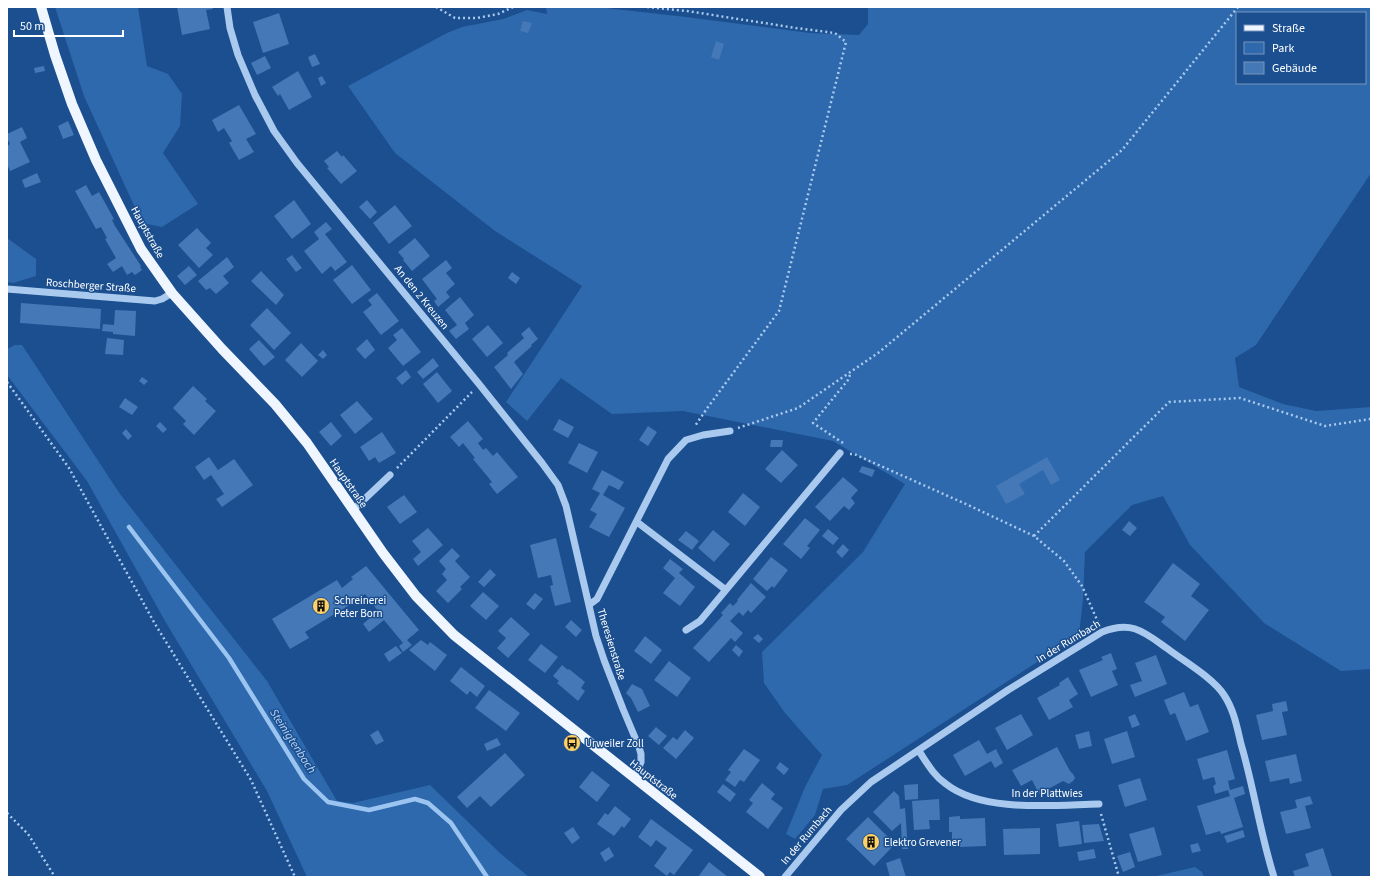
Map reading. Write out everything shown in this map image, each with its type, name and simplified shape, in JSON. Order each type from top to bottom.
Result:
[{"type":"main road","name":"Hauptstraße","points":[[41,7],[55,55],[72,104],[96,160],[141,249],[172,293],[222,349],[275,404],[307,443],[383,553],[416,596],[454,634],[760,877]]},
{"type":"street","name":"An den 2 Kreuzen","points":[[227,7],[230,28],[238,55],[255,95],[274,131],[298,163],[480,384],[558,485],[566,506],[589,605]]},
{"type":"street","name":"Roschberger Straße","points":[[7,290],[155,301],[172,293]]},
{"type":"street","points":[[686,440],[702,435],[730,431]]},
{"type":"street","name":"Theresienstraße","points":[[634,778],[641,762],[641,754],[604,660],[589,605],[597,599],[668,459],[686,440]]},
{"type":"street","points":[[686,630],[700,621],[840,453]]},
{"type":"street","points":[[353,510],[390,475]]},
{"type":"street","points":[[637,522],[726,590]]},
{"type":"street","name":"In der Rumbach","points":[[785,877],[841,810],[871,782],[1008,690],[1102,632],[1115,627],[1126,626],[1139,629],[1156,640],[1215,684],[1232,708],[1274,877]]},
{"type":"street","name":"In der Plattwies","points":[[919,751],[932,770],[945,784],[961,794],[982,801],[1026,806],[1099,804]]},
{"type":"path","points":[[436,7],[454,18],[477,18],[498,14],[513,7]]},
{"type":"path","points":[[647,7],[687,10],[835,33],[846,42],[779,311],[708,407],[686,440]]},
{"type":"path","points":[[730,431],[798,408],[878,353],[1122,150],[1238,7]]},
{"type":"path","points":[[851,372],[848,380],[813,423],[844,442],[840,453],[854,454],[1034,536],[1064,561],[1082,586],[1102,632]]},
{"type":"path","points":[[7,382],[69,468],[155,624],[251,780],[295,877]]},
{"type":"path","points":[[390,475],[480,384]]},
{"type":"path","points":[[1034,536],[1169,402],[1240,398],[1325,426],[1371,419]]},
{"type":"path","points":[[1099,804],[1119,877]]},
{"type":"path","points":[[7,813],[28,834],[55,877]]},
{"type":"green space","points":[[55,7],[138,7],[147,66],[168,74],[182,94],[180,126],[163,153],[198,204],[162,227],[142,223],[84,96]]},
{"type":"green space","points":[[546,7],[597,7],[810,33],[859,35],[868,24],[868,7],[1371,7],[1371,173],[1256,345],[1235,358],[1239,387],[1283,404],[1316,411],[1371,407],[1371,669],[1341,671],[1264,623],[1190,545],[1163,496],[1132,505],[1085,552],[1083,599],[1079,635],[847,785],[823,789],[815,815],[795,839],[786,834],[805,787],[822,755],[785,713],[764,683],[762,652],[863,552],[905,484],[833,441],[683,411],[612,414],[561,378],[527,421],[506,402],[582,286],[495,231],[395,153],[348,86],[447,33],[462,27],[503,19],[527,10],[547,14]]},
{"type":"green space","points":[[7,238],[36,259],[36,276],[13,283],[7,282]]},
{"type":"green space","points":[[15,345],[22,345],[120,494],[267,681],[337,801],[353,803],[430,785],[501,854],[529,877],[307,877],[267,791],[165,621],[87,481],[7,375],[7,349]]},
{"type":"green space","points":[[1195,867],[1202,872],[1204,877],[1152,877]]},
{"type":"building","points":[[177,7],[212,7],[213,9],[206,10],[210,29],[182,35]]},
{"type":"building","points":[[279,13],[289,44],[263,53],[253,22]]},
{"type":"building","points":[[523,21],[532,23],[528,33],[520,31]]},
{"type":"building","points":[[716,41],[724,44],[719,60],[711,57]]},
{"type":"building","points":[[315,54],[320,64],[312,67],[308,57]]},
{"type":"building","points":[[265,56],[271,68],[257,75],[251,63]]},
{"type":"building","points":[[44,66],[45,71],[35,73],[34,68]]},
{"type":"building","points":[[298,71],[312,97],[289,110],[280,94],[278,96],[272,87]]},
{"type":"building","points":[[322,76],[326,83],[321,86],[318,78]]},
{"type":"building","points":[[239,105],[256,134],[246,139],[254,152],[239,160],[229,143],[232,141],[224,128],[218,132],[212,120]]},
{"type":"building","points":[[68,121],[74,135],[63,139],[58,126]]},
{"type":"building","points":[[22,127],[27,138],[20,142],[30,162],[10,171],[7,164],[7,146],[10,144],[7,134]]},
{"type":"building","points":[[337,151],[342,157],[343,155],[357,171],[341,184],[327,168],[329,167],[324,161]]},
{"type":"building","points":[[37,173],[41,182],[25,188],[22,180]]},
{"type":"building","points":[[86,185],[92,196],[99,192],[114,219],[112,220],[115,226],[141,266],[140,267],[142,270],[135,275],[132,272],[127,275],[122,266],[113,272],[107,264],[116,258],[105,239],[107,238],[101,227],[96,229],[75,191]]},
{"type":"building","points":[[294,200],[311,224],[292,239],[274,216]]},
{"type":"building","points":[[367,200],[377,212],[370,219],[359,207]]},
{"type":"building","points":[[395,205],[412,226],[389,244],[373,223]]},
{"type":"building","points":[[326,222],[332,229],[325,234],[347,262],[335,271],[331,266],[322,274],[304,251],[319,239],[314,232]]},
{"type":"building","points":[[197,228],[211,243],[206,248],[213,255],[199,268],[178,245]]},
{"type":"building","points":[[415,238],[430,256],[412,271],[398,252]]},
{"type":"building","points":[[292,255],[302,268],[296,272],[286,259]]},
{"type":"building","points":[[227,257],[234,267],[223,276],[229,283],[216,294],[210,288],[206,290],[198,281]]},
{"type":"building","points":[[446,260],[452,268],[446,273],[455,284],[446,292],[450,297],[438,307],[434,301],[437,299],[422,279]]},
{"type":"building","points":[[352,265],[371,290],[352,304],[333,280]]},
{"type":"building","points":[[189,266],[197,275],[185,285],[177,276]]},
{"type":"building","points":[[261,271],[284,295],[276,305],[251,281]]},
{"type":"building","points":[[512,272],[520,278],[516,284],[508,278]]},
{"type":"building","points":[[377,293],[399,321],[381,335],[363,312],[372,305],[368,300]]},
{"type":"building","points":[[460,297],[474,315],[465,323],[469,329],[456,339],[449,331],[457,325],[445,310]]},
{"type":"building","points":[[21,303],[101,309],[100,329],[20,323]]},
{"type":"building","points":[[267,308],[291,333],[274,350],[250,325]]},
{"type":"building","points":[[115,310],[136,311],[135,336],[113,334],[113,332],[102,331],[103,324],[114,325]]},
{"type":"building","points":[[488,325],[503,343],[487,357],[472,339]]},
{"type":"building","points":[[529,327],[538,339],[514,362],[523,374],[511,389],[494,367],[524,338],[521,334]]},
{"type":"building","points":[[402,328],[421,352],[403,366],[388,348],[397,340],[393,335]]},
{"type":"building","points":[[107,338],[124,340],[123,355],[105,354]]},
{"type":"building","points":[[367,339],[375,350],[365,359],[356,349]]},
{"type":"building","points":[[259,340],[275,357],[264,366],[249,349]]},
{"type":"building","points":[[301,343],[318,361],[302,377],[285,360]]},
{"type":"building","points":[[323,350],[327,355],[323,359],[318,355]]},
{"type":"building","points":[[433,358],[439,366],[423,379],[417,372]]},
{"type":"building","points":[[406,370],[411,377],[402,385],[396,378]]},
{"type":"building","points":[[437,372],[452,391],[438,403],[423,384]]},
{"type":"building","points":[[142,377],[148,381],[144,385],[139,381]]},
{"type":"building","points":[[193,386],[207,399],[205,401],[216,411],[194,435],[183,424],[186,421],[173,408]]},
{"type":"building","points":[[125,398],[138,407],[132,415],[119,407]]},
{"type":"building","points":[[357,401],[373,419],[355,434],[340,415]]},
{"type":"building","points":[[559,419],[574,427],[568,438],[553,430]]},
{"type":"building","points":[[468,421],[483,439],[478,443],[483,450],[486,448],[493,456],[497,452],[518,477],[497,494],[489,484],[492,482],[473,459],[475,458],[463,443],[459,447],[450,437]]},
{"type":"building","points":[[160,422],[167,429],[163,433],[156,426]]},
{"type":"building","points":[[331,422],[342,436],[331,446],[319,432]]},
{"type":"building","points":[[648,426],[657,432],[648,446],[639,440]]},
{"type":"building","points":[[126,429],[132,436],[128,440],[122,433]]},
{"type":"building","points":[[382,432],[396,453],[379,463],[375,457],[369,461],[360,447]]},
{"type":"building","points":[[771,440],[783,440],[782,447],[770,447]]},
{"type":"building","points":[[579,443],[598,452],[587,473],[568,463]]},
{"type":"building","points":[[782,450],[798,465],[781,483],[765,469]]},
{"type":"building","points":[[209,457],[218,470],[234,459],[253,485],[222,507],[216,499],[224,494],[211,475],[204,480],[195,467]]},
{"type":"building","points":[[1047,457],[1060,480],[1051,485],[1043,470],[1019,484],[1025,494],[1006,504],[996,486]]},
{"type":"building","points":[[862,466],[875,470],[872,477],[859,472]]},
{"type":"building","points":[[602,470],[624,482],[619,490],[609,485],[603,495],[625,508],[609,537],[589,527],[597,514],[590,510],[600,493],[592,489]]},
{"type":"building","points":[[843,477],[858,490],[851,498],[855,503],[849,510],[844,506],[830,521],[815,507]]},
{"type":"building","points":[[743,493],[760,507],[745,526],[728,512]]},
{"type":"building","points":[[404,495],[417,512],[400,524],[387,507]]},
{"type":"building","points":[[805,518],[820,530],[807,546],[810,548],[801,559],[783,544]]},
{"type":"building","points":[[1129,521],[1137,528],[1130,536],[1122,530]]},
{"type":"building","points":[[428,528],[443,545],[418,566],[413,559],[421,552],[412,541]]},
{"type":"building","points":[[828,529],[839,538],[833,545],[822,536]]},
{"type":"building","points":[[713,530],[730,544],[714,562],[698,548]]},
{"type":"building","points":[[686,531],[699,541],[692,550],[678,540]]},
{"type":"building","points":[[556,538],[571,602],[555,606],[550,586],[553,585],[551,575],[538,578],[530,545]]},
{"type":"building","points":[[843,544],[849,550],[842,558],[836,552]]},
{"type":"building","points":[[452,548],[460,556],[455,561],[470,577],[460,587],[462,589],[448,603],[436,591],[447,580],[442,574],[446,569],[439,561]]},
{"type":"building","points":[[771,557],[788,570],[774,588],[772,586],[767,591],[753,579]]},
{"type":"building","points":[[670,559],[683,569],[679,573],[695,587],[680,606],[663,593],[675,578],[663,568]]},
{"type":"building","points":[[1173,563],[1200,584],[1191,596],[1209,610],[1185,641],[1161,622],[1165,617],[1144,602]]},
{"type":"building","points":[[366,566],[419,630],[407,640],[412,645],[403,652],[399,646],[403,643],[384,620],[369,632],[363,624],[378,611],[365,594],[305,632],[309,638],[290,649],[272,619],[337,580],[342,588],[353,579],[351,577]]},
{"type":"building","points":[[490,569],[496,575],[484,587],[478,582]]},
{"type":"building","points":[[751,583],[766,597],[751,613],[748,610],[743,616],[739,612],[730,621],[743,633],[735,642],[731,638],[709,662],[693,648],[723,615],[721,613],[730,603],[733,606],[738,601],[737,600]]},
{"type":"building","points":[[483,592],[499,606],[486,620],[470,606]]},
{"type":"building","points":[[535,593],[543,599],[534,610],[526,604]]},
{"type":"building","points":[[511,617],[530,634],[508,658],[497,648],[506,638],[498,631]]},
{"type":"building","points":[[571,620],[582,630],[576,637],[565,627]]},
{"type":"building","points":[[758,634],[763,639],[759,643],[753,638]]},
{"type":"building","points":[[645,636],[662,650],[651,664],[634,651]]},
{"type":"building","points":[[421,640],[428,645],[430,642],[447,655],[435,671],[409,650]]},
{"type":"building","points":[[541,644],[558,657],[545,673],[528,660]]},
{"type":"building","points":[[736,645],[743,651],[739,657],[732,650]]},
{"type":"building","points":[[396,646],[402,653],[389,662],[384,654]]},
{"type":"building","points":[[1111,653],[1117,669],[1112,671],[1118,685],[1091,697],[1079,670],[1103,660],[1101,657]]},
{"type":"building","points":[[1156,655],[1167,684],[1135,697],[1130,685],[1142,681],[1135,663]]},
{"type":"building","points":[[669,661],[691,678],[677,697],[654,680]]},
{"type":"building","points":[[562,665],[585,682],[581,688],[585,691],[578,701],[557,683],[559,681],[553,676]]},
{"type":"building","points":[[461,667],[485,686],[477,697],[470,691],[467,695],[450,681]]},
{"type":"building","points":[[1068,677],[1078,694],[1069,700],[1073,707],[1049,720],[1037,698],[1060,685],[1059,683]]},
{"type":"building","points":[[632,684],[642,689],[650,706],[638,712],[631,698],[626,693]]},
{"type":"building","points":[[489,690],[520,713],[506,731],[475,708]]},
{"type":"building","points":[[1184,692],[1190,707],[1198,704],[1209,732],[1186,741],[1175,713],[1170,715],[1164,700]]},
{"type":"building","points":[[1286,701],[1288,711],[1282,712],[1287,735],[1262,740],[1256,715],[1273,711],[1272,704]]},
{"type":"building","points":[[1021,714],[1033,735],[1007,750],[995,728]]},
{"type":"building","points":[[1135,714],[1140,725],[1132,728],[1128,717]]},
{"type":"building","points":[[656,727],[667,736],[659,745],[648,736]]},
{"type":"building","points":[[378,730],[384,741],[376,745],[370,735]]},
{"type":"building","points":[[685,730],[694,738],[676,759],[663,748],[673,737],[677,740]]},
{"type":"building","points":[[1089,731],[1092,746],[1079,749],[1075,735]]},
{"type":"building","points":[[1127,731],[1135,757],[1112,764],[1104,739]]},
{"type":"building","points":[[497,738],[501,745],[487,751],[484,744]]},
{"type":"building","points":[[979,740],[987,754],[996,749],[1003,763],[995,768],[991,761],[965,776],[953,755]]},
{"type":"building","points":[[1057,747],[1075,778],[1073,781],[1069,784],[1063,781],[1039,794],[1032,780],[1021,786],[1012,770]]},
{"type":"building","points":[[744,749],[760,760],[744,782],[740,780],[735,787],[725,780],[731,772],[728,770]]},
{"type":"building","points":[[1227,750],[1235,779],[1228,781],[1230,790],[1243,786],[1245,794],[1234,798],[1243,827],[1221,834],[1220,831],[1206,835],[1197,806],[1230,796],[1228,790],[1215,794],[1213,786],[1216,784],[1214,777],[1203,780],[1197,759]]},
{"type":"building","points":[[505,753],[525,775],[491,807],[480,796],[467,808],[457,797]]},
{"type":"building","points":[[1296,754],[1302,781],[1290,784],[1289,778],[1270,782],[1265,761]]},
{"type":"building","points":[[780,762],[789,769],[784,775],[776,768]]},
{"type":"building","points":[[592,771],[610,785],[597,802],[579,787]]},
{"type":"building","points":[[1140,778],[1147,800],[1125,807],[1118,785]]},
{"type":"building","points":[[762,783],[775,794],[771,799],[783,808],[768,829],[746,812],[753,803],[749,800]]},
{"type":"building","points":[[723,784],[736,794],[730,802],[717,792]]},
{"type":"building","points":[[918,784],[918,799],[905,800],[904,785]]},
{"type":"building","points":[[894,791],[899,796],[900,809],[905,808],[908,849],[902,849],[901,823],[892,831],[873,812]]},
{"type":"building","points":[[1310,796],[1313,804],[1305,806],[1311,828],[1286,834],[1280,812],[1297,808],[1295,800]]},
{"type":"building","points":[[939,799],[940,820],[929,820],[930,829],[914,830],[912,801]]},
{"type":"building","points":[[615,806],[631,819],[624,828],[622,826],[614,836],[597,824],[605,813],[608,815]]},
{"type":"building","points":[[960,816],[960,819],[985,818],[986,846],[960,847],[960,843],[952,843],[952,832],[949,832],[949,817]]},
{"type":"building","name":"Elektro Grevener","points":[[868,817],[895,844],[874,866],[846,839]]},
{"type":"building","points":[[651,819],[693,850],[674,875],[670,872],[667,876],[654,866],[667,848],[656,840],[651,847],[638,837]]},
{"type":"building","points":[[1079,821],[1082,844],[1059,847],[1056,824]]},
{"type":"building","points":[[1099,824],[1104,841],[1084,843],[1082,825]]},
{"type":"building","points":[[573,827],[580,838],[572,844],[564,833]]},
{"type":"building","points":[[1154,827],[1162,855],[1138,862],[1129,834]]},
{"type":"building","points":[[1040,828],[1040,854],[1004,855],[1003,829]]},
{"type":"building","points":[[1243,830],[1245,837],[1227,843],[1224,836]]},
{"type":"building","points":[[1198,843],[1201,851],[1192,853],[1190,845]]},
{"type":"building","points":[[609,847],[614,856],[605,862],[600,853]]},
{"type":"building","points":[[1323,848],[1332,877],[1295,877],[1293,871],[1309,866],[1305,854]]},
{"type":"building","points":[[1094,849],[1096,858],[1079,861],[1077,852]]},
{"type":"building","points":[[1130,852],[1135,867],[1123,872],[1117,856]]},
{"type":"building","points":[[900,858],[906,877],[890,877],[886,863]]},
{"type":"building","points":[[709,862],[728,877],[698,877]]},
{"type":"waterway","name":"Steinigtenbach","points":[[129,527],[229,658],[304,779],[328,802],[369,810],[415,799],[428,803],[451,823],[487,877]]},
{"type":"place","name":"Schreinerei Peter Born","points":[[321,606]]},
{"type":"place","name":"Urweiler Zoll","points":[[572,743]]},
{"type":"place","name":"Elektro Grevener","points":[[871,842]]}]
